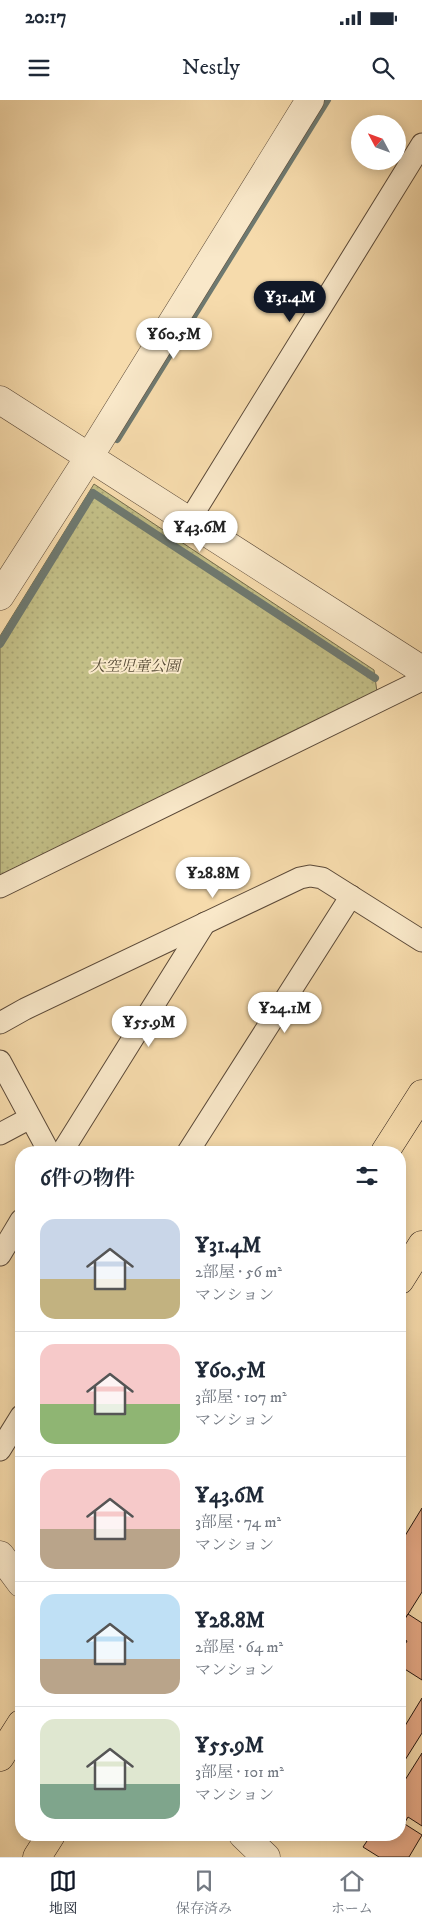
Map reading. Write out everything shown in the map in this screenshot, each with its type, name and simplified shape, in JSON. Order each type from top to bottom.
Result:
[{"type":"main road","points":[[389,1146],[422,1094]]},
{"type":"main road","points":[[406,1270],[422,1245]]},
{"type":"main road","points":[[0,1757],[15,1733]]},
{"type":"main road","points":[[37,1857],[47,1841]]},
{"type":"street","points":[[0,596],[89,457],[310,100]]},
{"type":"street","points":[[189,521],[422,144]]},
{"type":"street","points":[[0,400],[422,670]]},
{"type":"street","points":[[0,887],[422,680]]},
{"type":"street","points":[[0,1023],[25,1009],[205,923],[300,878],[310,876],[322,878],[422,941]]},
{"type":"street","points":[[192,1146],[351,896]]},
{"type":"street","points":[[66,1146],[205,923]]},
{"type":"street","points":[[0,1061],[46,1146]]},
{"type":"street","points":[[0,1134],[30,1118]]},
{"type":"street","points":[[0,1254],[15,1230]]},
{"type":"street","points":[[0,1450],[15,1426]]},
{"type":"street","points":[[1,1559],[15,1576]]},
{"type":"green space","name":"大空児童公園","points":[[94,484],[374,670],[377,692],[0,875],[0,636]]},
{"type":"building","points":[[422,1508],[422,1592],[406,1617],[406,1534]]},
{"type":"building","points":[[408,1614],[422,1623],[422,1680],[406,1670],[406,1617]]},
{"type":"building","points":[[422,1698],[422,1733],[406,1758],[406,1724]]},
{"type":"building","points":[[422,1753],[422,1826],[408,1817],[406,1820],[406,1778]]},
{"type":"building","points":[[406,1825],[422,1835],[409,1857],[379,1857],[363,1847],[367,1841],[406,1841]]},
{"type":"waterway","points":[[117,439],[327,100]]},
{"type":"waterway","points":[[0,644],[93,493],[375,678]]}]
